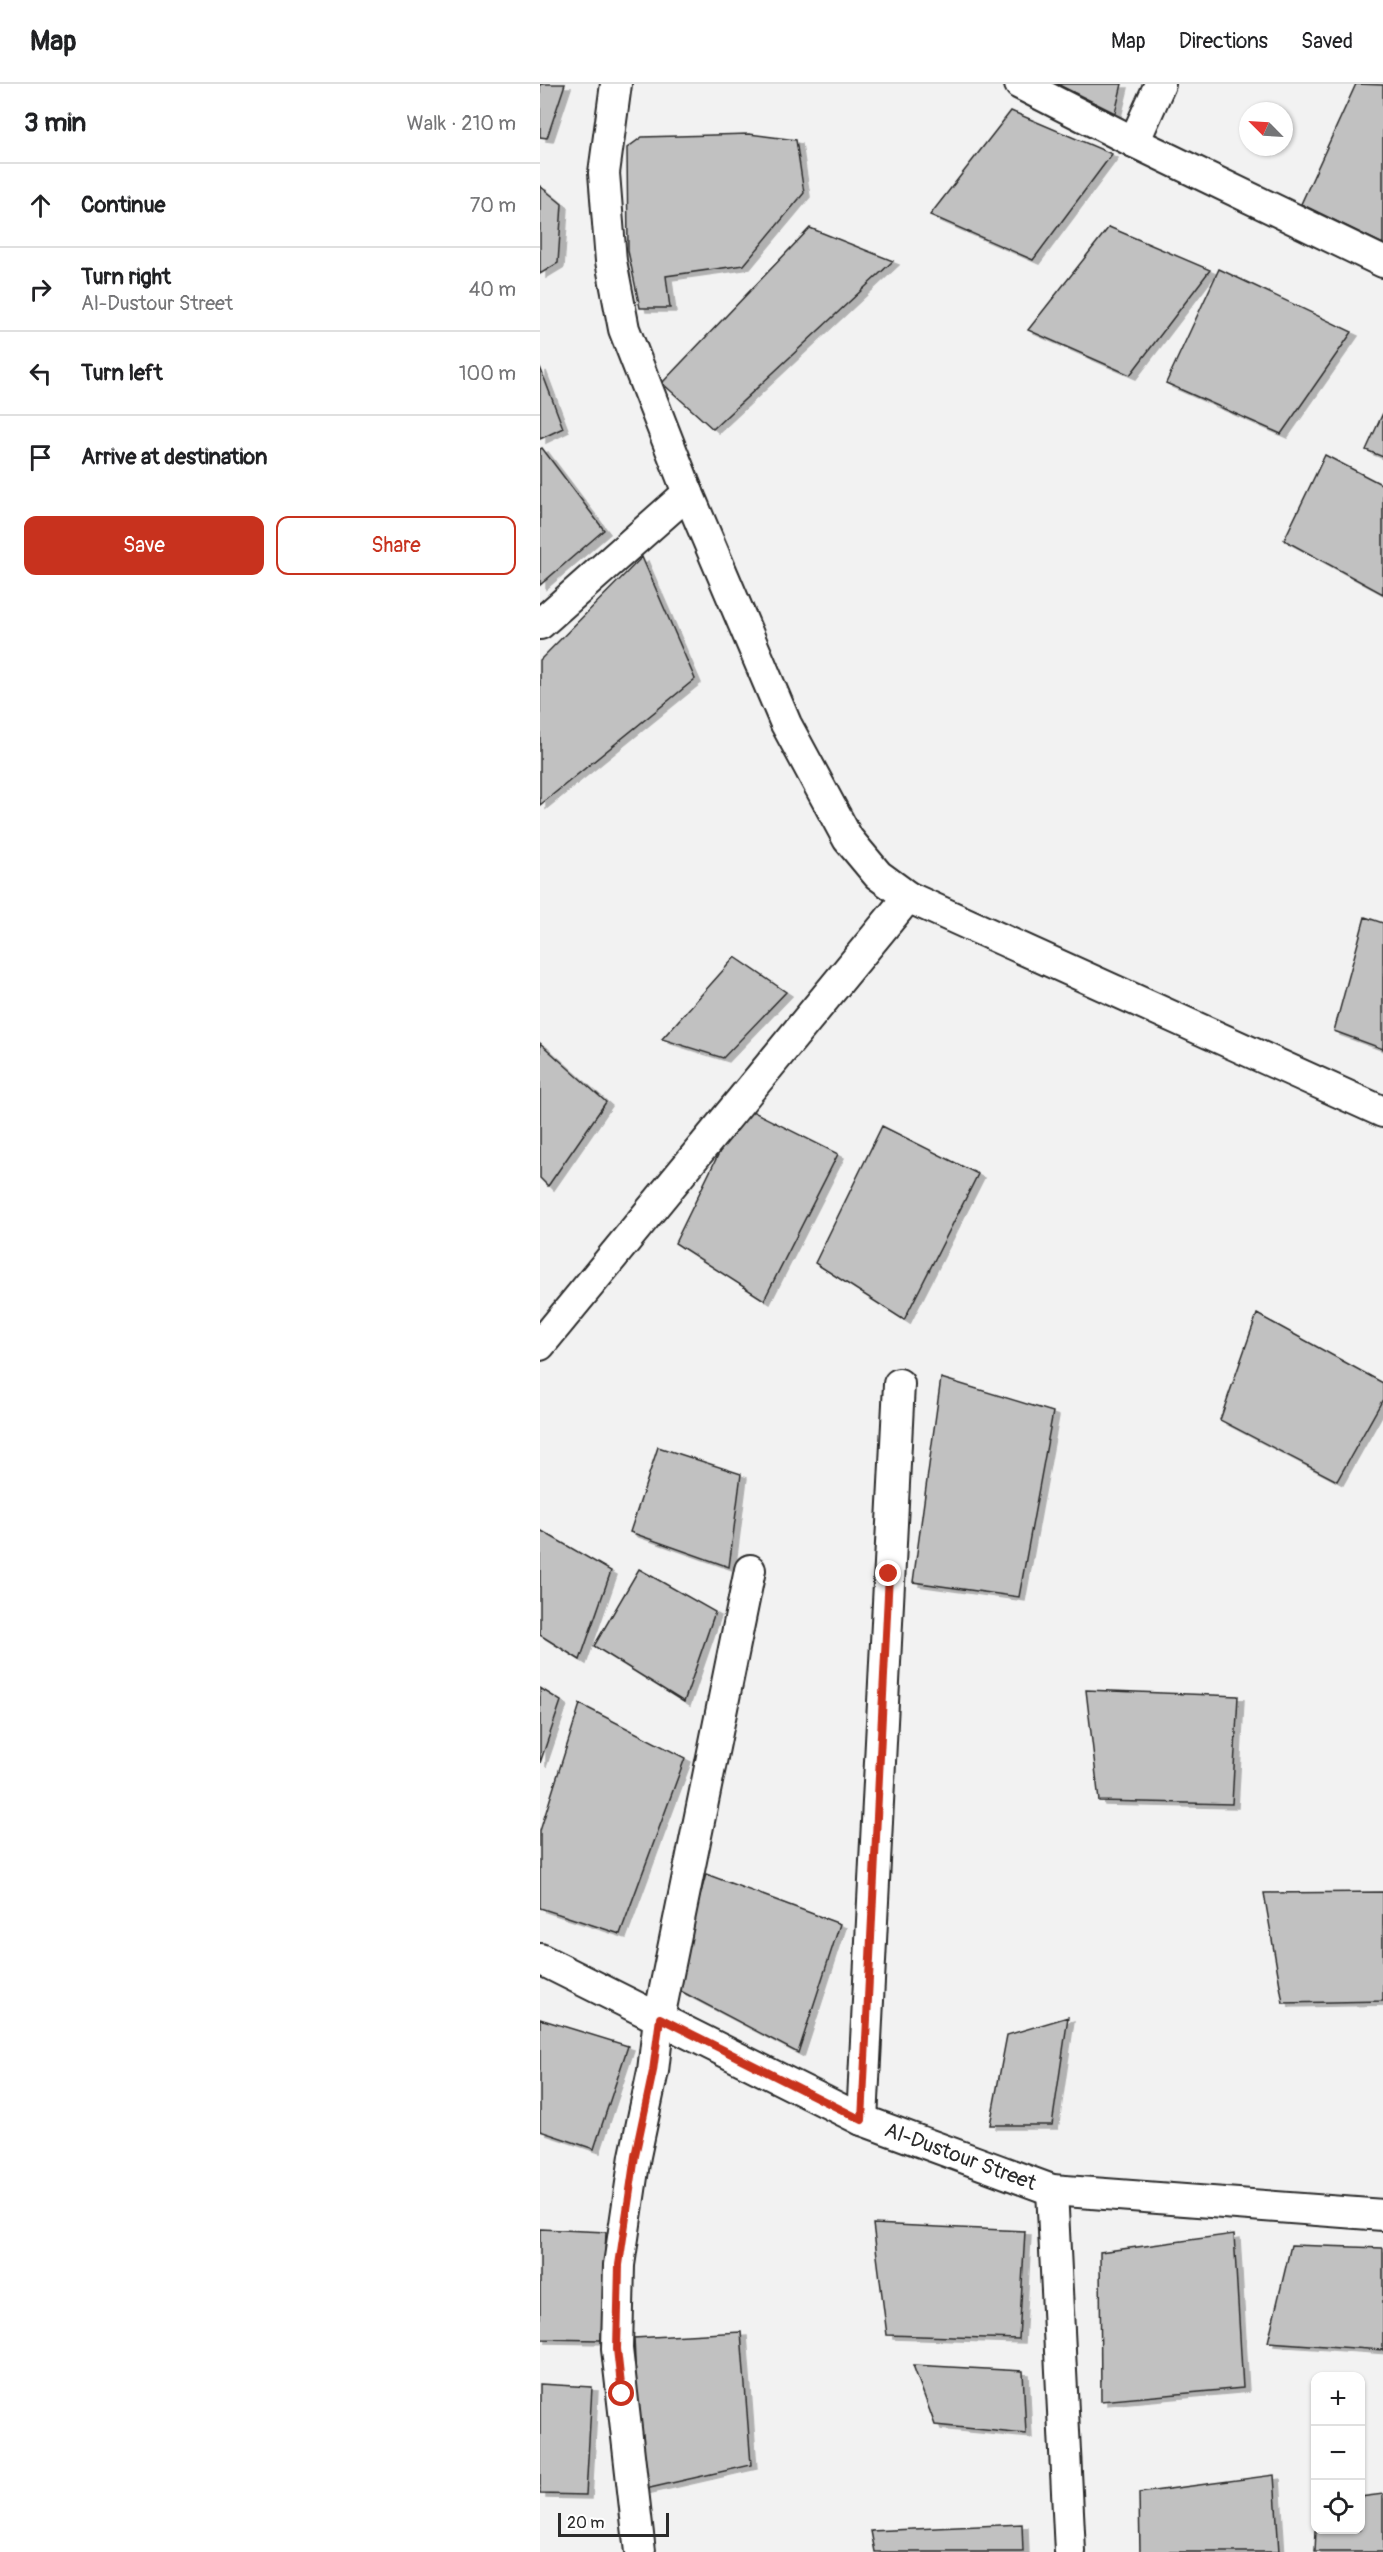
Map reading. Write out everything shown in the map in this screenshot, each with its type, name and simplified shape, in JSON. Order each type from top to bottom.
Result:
[{"type":"street","points":[[616,84],[604,173],[611,261],[624,329],[688,493],[764,675],[823,796],[848,840],[878,875],[908,897],[1383,1112]]},
{"type":"street","points":[[1020,84],[1134,142],[1383,262]]},
{"type":"street","points":[[1134,142],[1160,84]]},
{"type":"street","points":[[540,624],[688,493]]},
{"type":"street","points":[[540,1345],[908,897]]},
{"type":"street","points":[[862,2120],[899,1384]]},
{"type":"street","points":[[640,2552],[617,2349],[619,2265],[635,2156],[653,2071],[660,2018],[750,1570]]},
{"type":"street","name":"Al-Dustour Street","points":[[540,1959],[862,2120],[1052,2190],[1383,2215]]},
{"type":"street","points":[[1052,2190],[1070,2552]]},
{"type":"building","points":[[540,84],[565,84],[547,138],[540,137]]},
{"type":"building","points":[[1057,84],[1122,84],[1115,113]]},
{"type":"building","points":[[1356,84],[1383,85],[1383,244],[1301,204]]},
{"type":"building","points":[[1011,111],[1112,154],[1033,260],[930,215]]},
{"type":"building","points":[[749,134],[796,140],[804,193],[744,265],[666,276],[670,308],[640,308],[628,251],[627,148],[642,137]]},
{"type":"building","points":[[540,186],[562,204],[558,263],[540,274]]},
{"type":"building","points":[[1109,227],[1210,270],[1130,375],[1028,330]]},
{"type":"building","points":[[810,228],[893,261],[713,429],[662,383]]},
{"type":"building","points":[[1219,269],[1352,332],[1281,434],[1166,383]]},
{"type":"building","points":[[540,367],[563,428],[540,439]]},
{"type":"building","points":[[1383,413],[1383,457],[1366,450]]},
{"type":"building","points":[[542,448],[604,530],[540,585],[540,449]]},
{"type":"building","points":[[1325,455],[1383,485],[1383,594],[1284,540]]},
{"type":"building","points":[[642,557],[695,679],[540,805],[540,660]]},
{"type":"building","points":[[1365,917],[1383,923],[1383,1049],[1334,1031]]},
{"type":"building","points":[[735,957],[786,992],[723,1058],[662,1039]]},
{"type":"building","points":[[540,1043],[606,1102],[548,1186],[540,1178]]},
{"type":"building","points":[[742,1106],[838,1154],[764,1300],[675,1243]]},
{"type":"building","points":[[882,1126],[978,1174],[904,1320],[815,1263]]},
{"type":"building","points":[[1257,1314],[1383,1383],[1383,1399],[1337,1481],[1220,1420]]},
{"type":"building","points":[[941,1378],[1053,1412],[1019,1597],[913,1582]]},
{"type":"building","points":[[658,1447],[741,1474],[729,1567],[630,1532]]},
{"type":"building","points":[[540,1530],[611,1571],[580,1660],[540,1635]]},
{"type":"building","points":[[639,1569],[715,1612],[684,1702],[594,1646]]},
{"type":"building","points":[[540,1688],[561,1701],[540,1763]]},
{"type":"building","points":[[1086,1690],[1238,1696],[1232,1804],[1099,1801]]},
{"type":"building","points":[[580,1704],[685,1758],[620,1934],[540,1908],[540,1831]]},
{"type":"building","points":[[706,1874],[840,1924],[798,2053],[675,1988]]},
{"type":"building","points":[[1383,1892],[1383,2001],[1283,2003],[1264,1893]]},
{"type":"building","points":[[1068,2017],[1052,2125],[990,2125],[1007,2035]]},
{"type":"building","points":[[540,2019],[628,2046],[594,2149],[540,2131]]},
{"type":"building","points":[[873,2224],[1025,2231],[1019,2339],[887,2335]]},
{"type":"building","points":[[540,2229],[606,2232],[601,2340],[540,2339]]},
{"type":"building","points":[[1234,2234],[1243,2388],[1101,2401],[1100,2252]]},
{"type":"building","points":[[1291,2245],[1383,2248],[1383,2350],[1268,2342]]},
{"type":"building","points":[[741,2332],[751,2465],[641,2490],[634,2338]]},
{"type":"building","points":[[913,2365],[1023,2371],[1026,2434],[935,2425]]},
{"type":"building","points":[[540,2384],[592,2387],[586,2495],[540,2494]]},
{"type":"building","points":[[1274,2475],[1279,2552],[1140,2552],[1139,2493]]},
{"type":"building","points":[[1383,2494],[1383,2552],[1315,2552],[1316,2534],[1365,2534],[1365,2496]]},
{"type":"building","points":[[1022,2524],[1023,2552],[875,2552],[871,2531]]},
{"type":"route","points":[[622,2394],[617,2349],[619,2265],[635,2156],[653,2071],[660,2018],[862,2120],[889,1574]]}]
